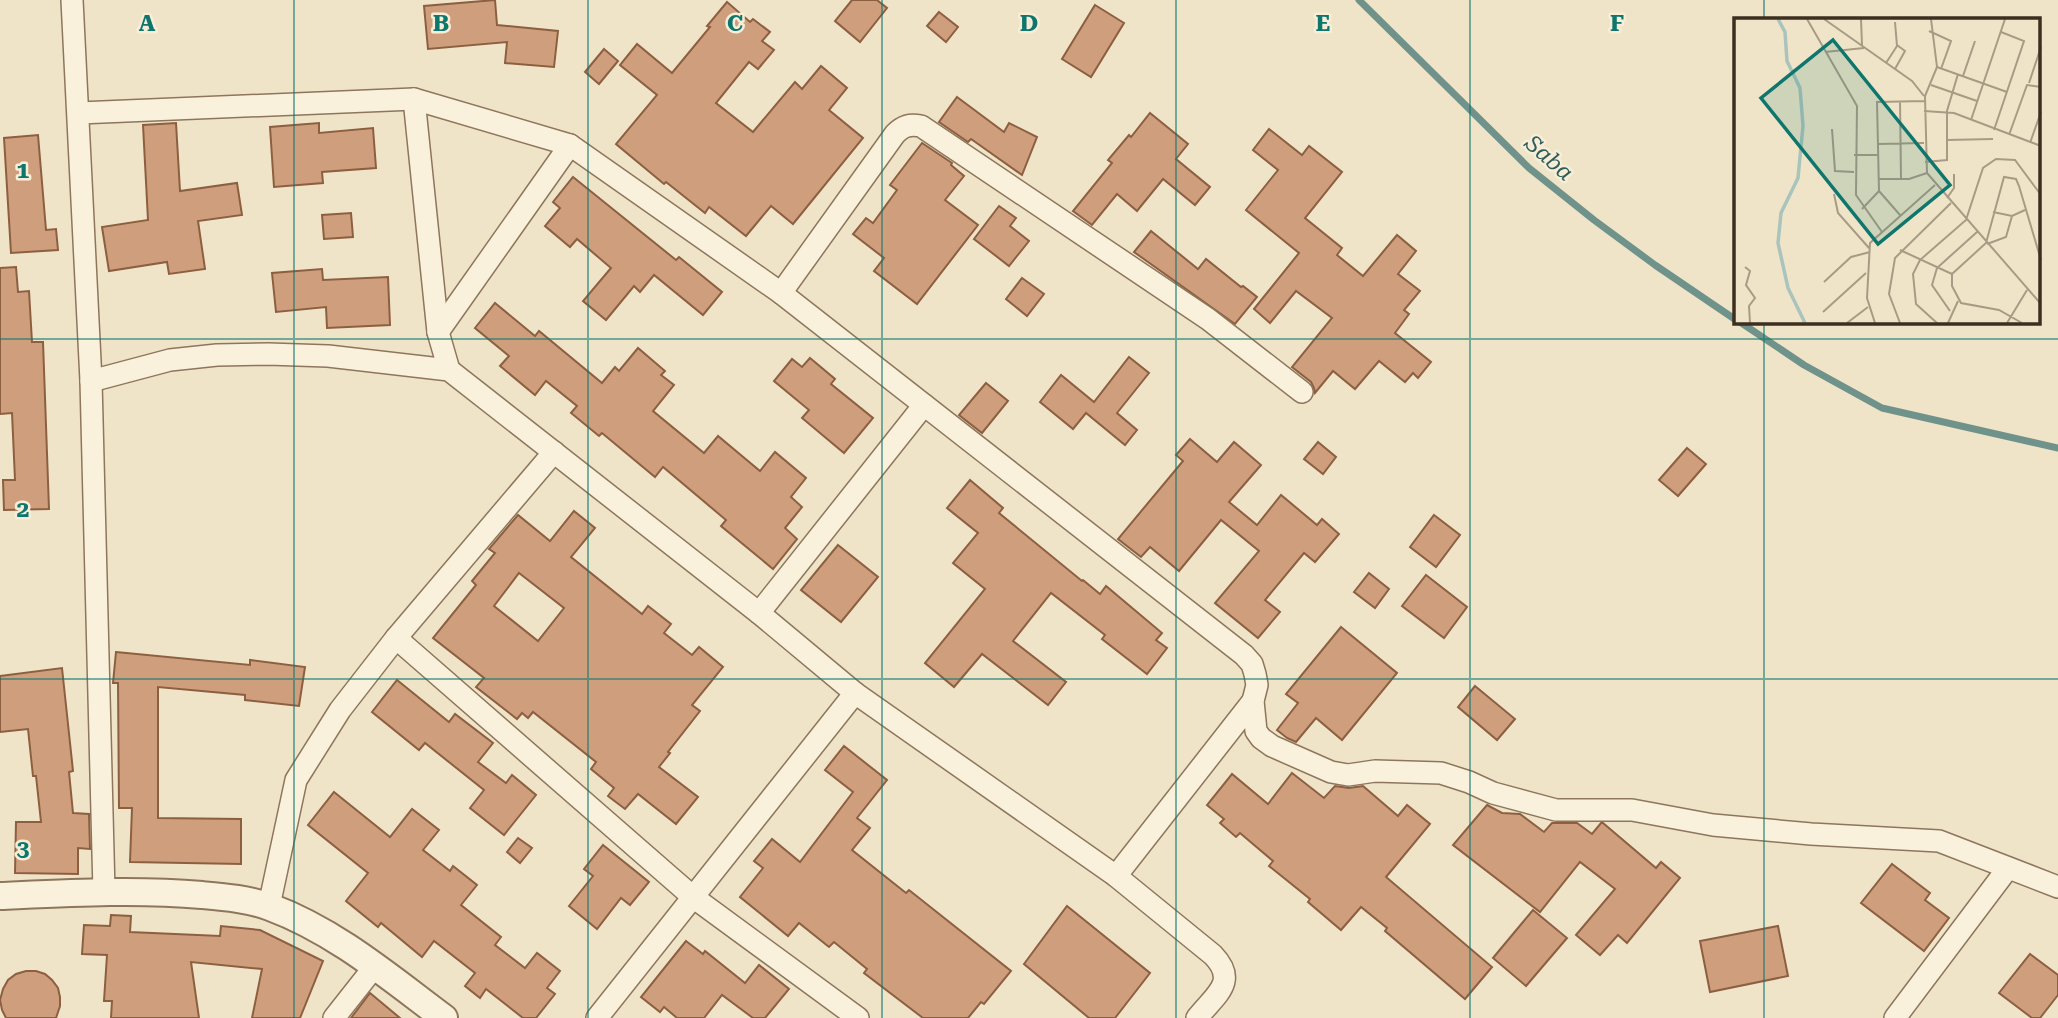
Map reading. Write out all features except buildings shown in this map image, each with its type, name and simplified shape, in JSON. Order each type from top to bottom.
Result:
[{"type":"street","points":[[72,0],[91,381],[104,892]]},
{"type":"street","points":[[79,113],[415,99],[569,145],[781,293],[1244,655],[1252,664],[1255,674],[1257,685],[1253,701],[1256,731],[1261,738],[1272,746],[1331,772],[1348,775],[1375,771],[1441,773],[1493,793],[1556,810],[1632,810],[1713,825],[1939,841],[2058,887]]},
{"type":"street","points":[[415,99],[438,332],[450,370]]},
{"type":"street","points":[[781,293],[895,134],[903,126],[921,126],[1208,319],[1302,393]]},
{"type":"street","points":[[438,332],[569,145]]},
{"type":"street","points":[[91,381],[170,360],[218,355],[328,356],[450,370],[759,613],[855,693],[1116,876],[1222,964],[1226,972],[1221,988],[1197,1018]]},
{"type":"street","points":[[759,613],[924,405]]},
{"type":"street","points":[[269,906],[296,780],[340,710],[396,638],[554,452]]},
{"type":"street","points":[[396,638],[693,897],[858,1018]]},
{"type":"street","points":[[597,1018],[855,693]]},
{"type":"street","points":[[1116,876],[1253,701]]},
{"type":"street","points":[[1895,1018],[2008,868]]},
{"type":"street","points":[[0,896],[173,892],[232,898],[269,906],[331,935],[444,1018]]},
{"type":"street","points":[[334,1018],[375,966]]},
{"type":"waterway","name":"Saba","points":[[1359,0],[1529,168],[1655,265],[1734,319]]},
{"type":"waterway","name":"Saba","points":[[1743,324],[1804,365],[1882,408],[2058,448]]}]
